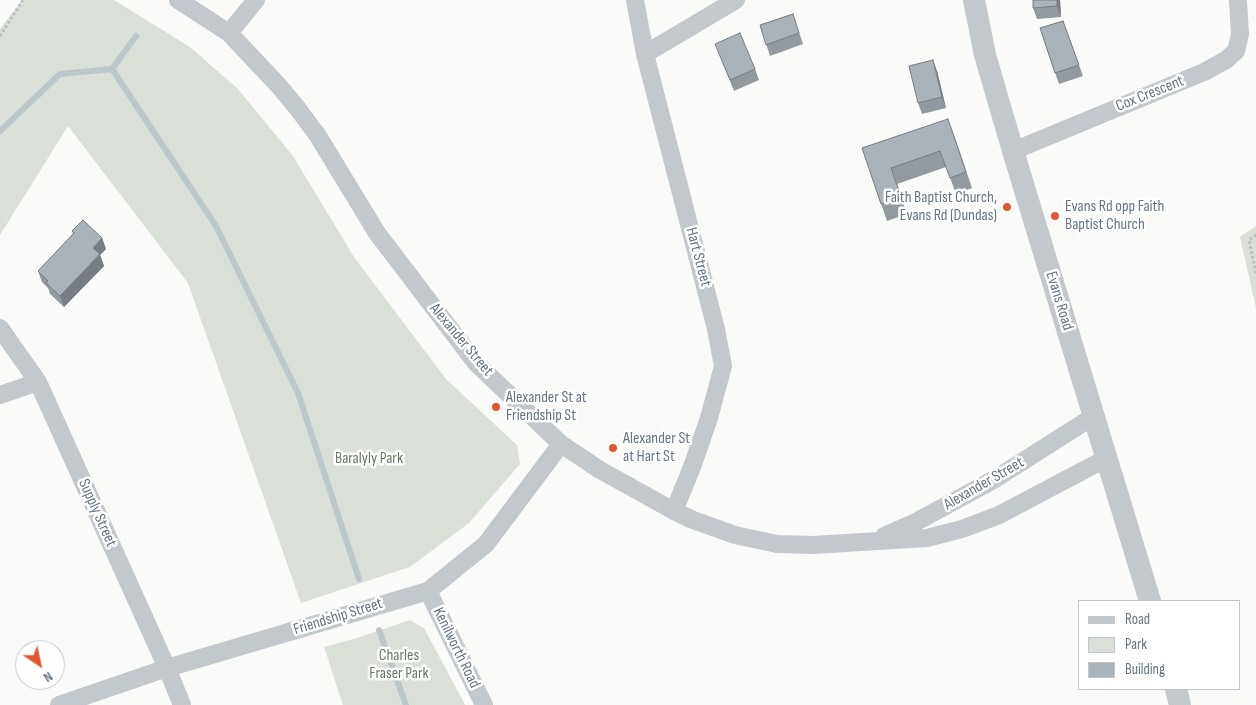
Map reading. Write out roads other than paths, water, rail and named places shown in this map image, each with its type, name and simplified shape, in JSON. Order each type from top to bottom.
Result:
[{"type":"street","name":"Alexander Street","points":[[178,0],[228,33],[279,86],[298,109],[318,136],[377,233],[476,363],[561,444],[600,470],[674,511],[735,535],[777,544],[813,545],[927,538],[962,529],[999,515],[1107,458]]},
{"type":"street","points":[[228,33],[256,0]]},
{"type":"street","name":"Hart Street","points":[[635,0],[645,54],[716,329],[723,366],[698,451],[674,511]]},
{"type":"street","points":[[645,54],[736,0]]},
{"type":"street","name":"Evans Road","points":[[974,0],[985,55],[1013,151],[1150,600]]},
{"type":"street","name":"Cox Crescent","points":[[1013,151],[1204,72],[1226,60],[1236,51],[1239,39],[1238,0]]},
{"type":"street","name":"Supply Street","points":[[0,328],[38,382],[182,705]]},
{"type":"street","points":[[0,394],[38,382]]},
{"type":"street","name":"Alexander Street","points":[[869,542],[916,522],[995,480],[1094,416]]},
{"type":"street","name":"Friendship Street","points":[[59,705],[167,668],[428,591],[486,544],[561,444]]},
{"type":"street","name":"Kenilworth Road","points":[[428,591],[484,705]]},
{"type":"street","points":[[1176,690],[1180,705]]},
{"type":"waterway","points":[[136,36],[112,69],[216,226],[298,393],[359,579]]},
{"type":"waterway","points":[[0,131],[60,74],[112,69]]},
{"type":"waterway","points":[[379,630],[406,705]]},
{"type":"place","name":"Faith Baptist Church, Evans Rd (Dundas)","points":[[1007,207]]},
{"type":"place","name":"Evans Rd opp Faith Baptist Church","points":[[1055,216]]},
{"type":"place","name":"Alexander St at Friendship St","points":[[496,407]]},
{"type":"place","name":"Alexander St at Hart St","points":[[613,448]]},
{"type":"park label","name":"Baralyly Park","points":[[369,459]]},
{"type":"park label","name":"Charles Fraser Park","points":[[399,665]]}]
